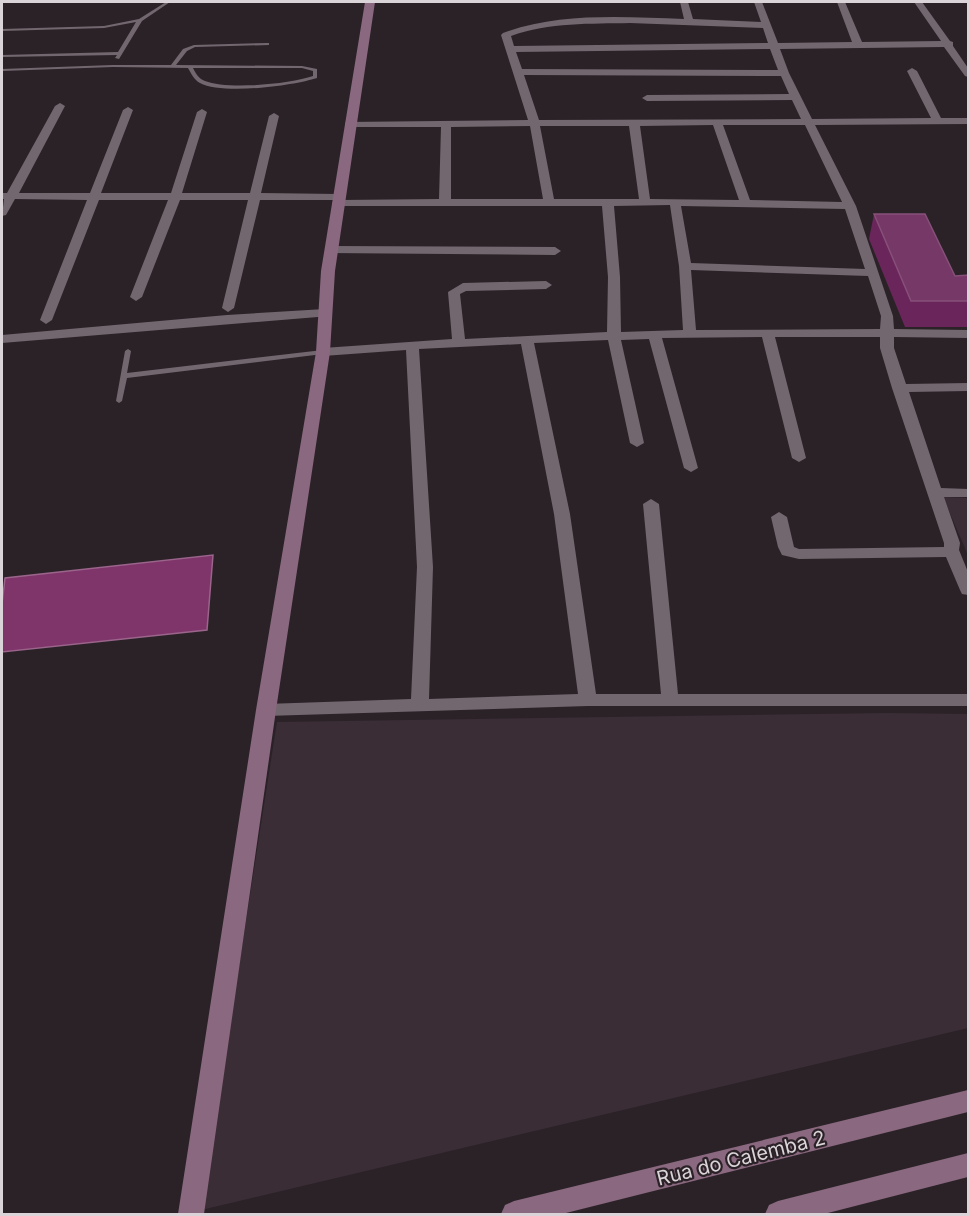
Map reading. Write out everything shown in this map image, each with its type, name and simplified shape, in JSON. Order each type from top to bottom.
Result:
[{"type":"street","points":[[191,1215],[266,710],[323,352],[331,250],[370,2]]},
{"type":"street","points":[[684,2],[690,23]]},
{"type":"street","points":[[758,2],[784,73],[850,206],[887,316],[887,348],[899,388],[952,543],[951,550],[969,590]]},
{"type":"street","points":[[842,2],[858,45]]},
{"type":"street","points":[[918,2],[950,44],[969,74]]},
{"type":"street","points":[[549,202],[534,122],[507,35],[512,31],[531,27],[575,23],[765,25]]},
{"type":"street","points":[[511,49],[623,46],[775,48],[950,44]]},
{"type":"street","points":[[912,71],[938,122]]},
{"type":"street","points":[[520,72],[784,73]]},
{"type":"street","points":[[647,98],[796,97]]},
{"type":"street","points":[[2,213],[6,196],[60,106]]},
{"type":"street","points":[[46,320],[128,111]]},
{"type":"street","points":[[136,297],[175,197],[202,112]]},
{"type":"street","points":[[228,308],[274,116]]},
{"type":"street","points":[[350,124],[969,121]]},
{"type":"street","points":[[634,122],[645,202]]},
{"type":"street","points":[[445,201],[446,123]]},
{"type":"street","points":[[717,123],[746,204]]},
{"type":"street","points":[[6,196],[255,197],[850,206]]},
{"type":"street","points":[[675,202],[685,266],[690,334]]},
{"type":"street","points":[[608,203],[614,277],[614,337],[637,443]]},
{"type":"street","points":[[331,250],[555,251]]},
{"type":"street","points":[[685,266],[874,273]]},
{"type":"street","points":[[459,343],[454,292],[457,289],[546,285]]},
{"type":"street","points":[[2,339],[227,319],[325,313]]},
{"type":"street","points":[[323,352],[412,345],[690,334],[887,332],[969,334]]},
{"type":"street","points":[[768,333],[800,458]]},
{"type":"street","points":[[655,336],[692,468]]},
{"type":"street","points":[[527,340],[561,514],[588,700]]},
{"type":"street","points":[[412,345],[425,567],[420,706]]},
{"type":"street","points":[[899,388],[969,387]]},
{"type":"street","points":[[935,492],[969,493]]},
{"type":"street","points":[[651,504],[670,700]]},
{"type":"street","points":[[779,518],[786,547],[792,553],[947,552],[951,550]]},
{"type":"street","points":[[266,710],[588,700],[969,700]]},
{"type":"street","name":"Rua do Calemba 2","points":[[514,1215],[969,1101]]},
{"type":"street","points":[[778,1215],[969,1165]]},
{"type":"lane","points":[[2,30],[99,28],[140,20],[168,2]]},
{"type":"lane","points":[[113,66],[140,20]]},
{"type":"lane","points":[[172,67],[185,50],[194,46],[267,44]]},
{"type":"lane","points":[[2,56],[120,53]]},
{"type":"lane","points":[[2,70],[113,66],[302,67],[315,70],[315,77],[304,81],[267,86],[217,85],[200,81],[190,67]]},
{"type":"lane","points":[[119,401],[128,351]]},
{"type":"lane","points":[[123,376],[323,352]]},
{"type":"shaded area","points":[[943,497],[968,498],[968,555]]},
{"type":"shaded area","points":[[213,555],[207,630],[2,652],[2,604],[5,578]]},
{"type":"shaded area","points":[[887,713],[968,714],[968,1028],[201,1210],[277,722]]},
{"type":"building","points":[[874,214],[925,214],[955,276],[969,275],[969,301],[911,301]]}]
